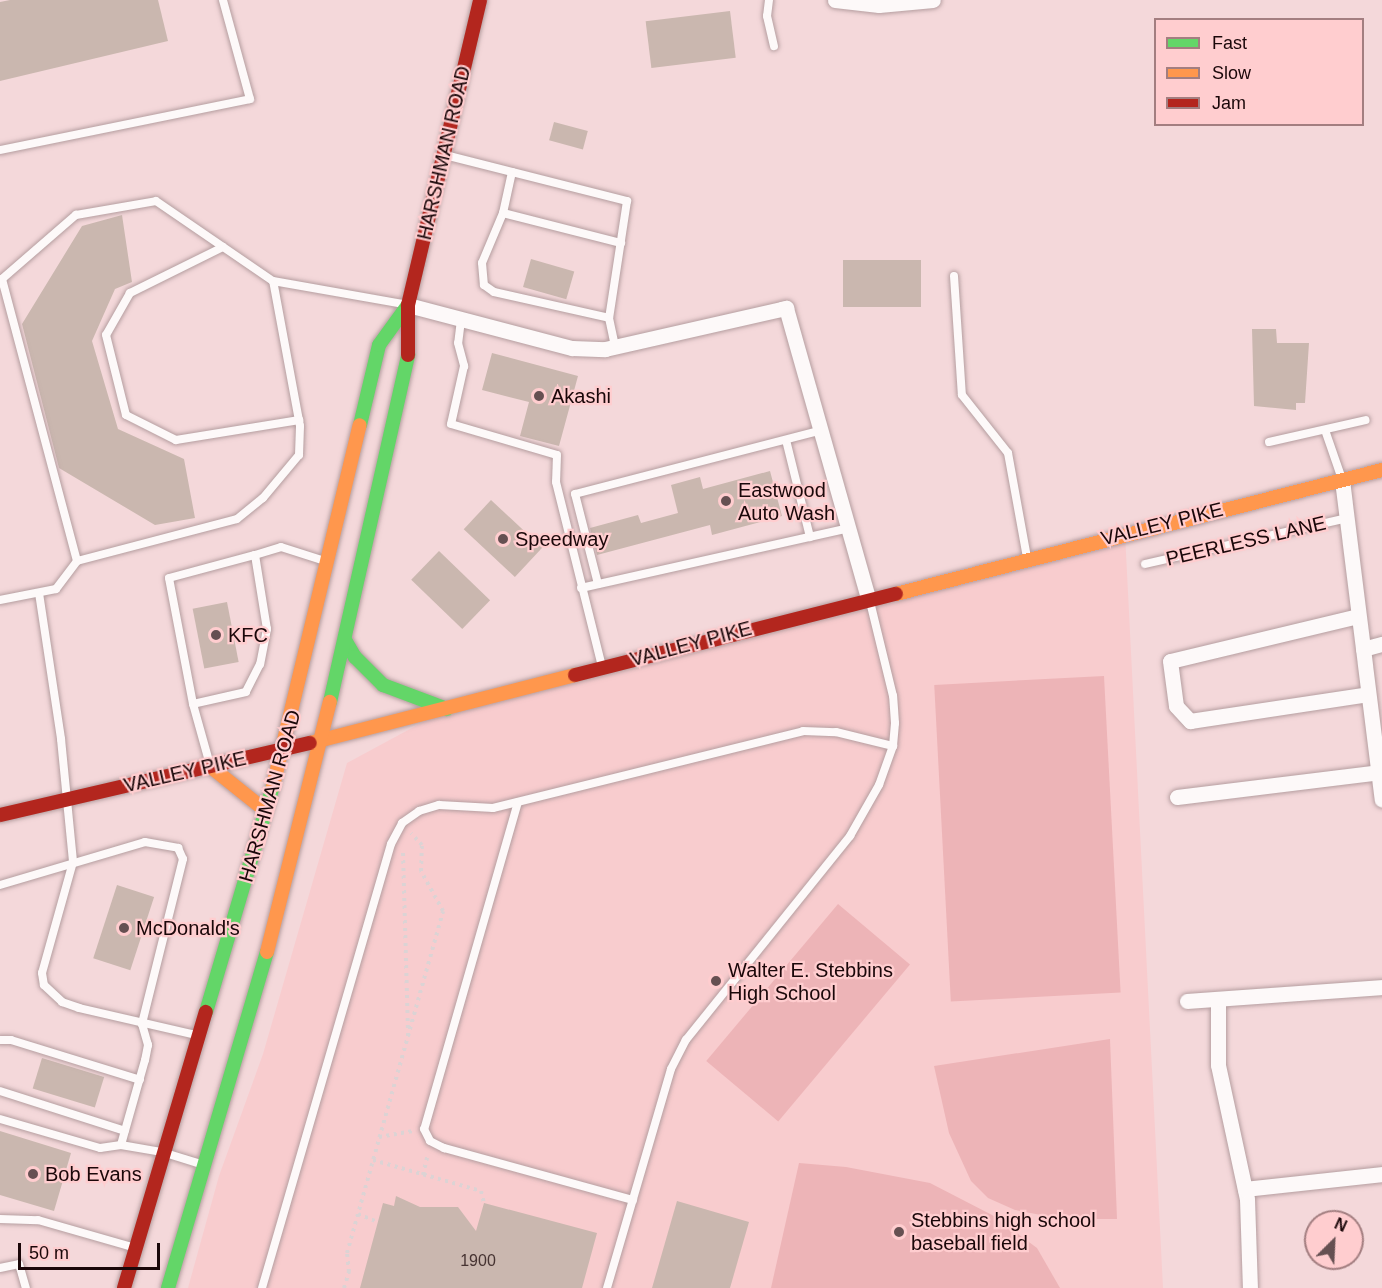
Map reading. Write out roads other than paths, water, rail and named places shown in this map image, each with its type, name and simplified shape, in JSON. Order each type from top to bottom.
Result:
[{"type":"main road","name":"HARSHMAN ROAD","points":[[168,1288],[281,904],[321,740],[410,345],[408,305],[480,0]]},
{"type":"main road","name":"HARSHMAN ROAD","points":[[124,1288],[162,1152],[200,1036],[284,748],[380,345],[408,305]]},
{"type":"main road","name":"VALLEY PIKE","points":[[0,815],[321,740],[868,598],[1382,470]]},
{"type":"main road","points":[[345,640],[355,657],[383,685],[447,708]]},
{"type":"main road","points":[[211,767],[266,811]]},
{"type":"street","points":[[835,0],[879,6],[933,0]]},
{"type":"street","points":[[408,305],[572,348],[615,348],[786,308],[868,598]]},
{"type":"street","points":[[1342,480],[1382,800]]},
{"type":"street","points":[[1358,616],[1170,661],[1176,706],[1190,721],[1368,694]]},
{"type":"street","points":[[1363,649],[1382,644]]},
{"type":"street","points":[[1177,797],[1380,772]]},
{"type":"street","points":[[1187,1001],[1382,987]]},
{"type":"street","points":[[1218,999],[1218,1065],[1245,1189],[1250,1288]]},
{"type":"street","points":[[1245,1189],[1382,1174]]},
{"type":"lane","points":[[0,150],[250,99],[223,0]]},
{"type":"lane","points":[[769,0],[767,16],[774,46]]},
{"type":"lane","points":[[444,155],[627,201],[609,318],[615,348]]},
{"type":"lane","points":[[512,172],[503,213],[482,263],[484,285],[494,292],[609,318]]},
{"type":"lane","points":[[77,561],[2,279],[76,215],[156,201],[273,281],[408,305]]},
{"type":"lane","points":[[503,213],[621,243]]},
{"type":"lane","points":[[223,248],[130,293],[106,335],[126,415],[176,440],[299,420]]},
{"type":"lane","points":[[954,276],[962,395],[1008,453],[1027,558]]},
{"type":"lane","points":[[0,600],[56,589],[77,561],[237,519],[263,498],[298,454],[299,420],[273,281]]},
{"type":"lane","points":[[461,320],[458,343],[464,366],[451,424],[557,455],[555,474],[602,668]]},
{"type":"lane","points":[[1269,442],[1366,420]]},
{"type":"lane","points":[[598,584],[574,494],[822,430]]},
{"type":"lane","points":[[1325,430],[1342,480]]},
{"type":"lane","points":[[786,440],[810,537]]},
{"type":"lane","name":"PEERLESS LANE","points":[[1145,564],[1347,518]]},
{"type":"lane","points":[[581,588],[850,528]]},
{"type":"lane","points":[[211,767],[194,704],[169,578],[281,547],[329,562]]},
{"type":"lane","points":[[194,704],[246,692],[260,664],[267,629],[255,555]]},
{"type":"lane","points":[[39,593],[61,739],[64,800],[73,862],[42,973],[44,986],[62,1002],[142,1024],[200,1036]]},
{"type":"lane","points":[[607,1288],[671,1070],[686,1040],[867,813],[893,746],[893,696],[868,598]]},
{"type":"lane","points":[[261,1288],[391,844],[402,823],[419,811],[439,805],[493,808],[803,731],[836,732],[893,746]]},
{"type":"lane","points":[[518,802],[424,1129],[430,1141],[633,1200]]},
{"type":"lane","points":[[0,885],[145,842],[178,848],[183,860],[142,1024],[148,1045],[121,1145]]},
{"type":"lane","points":[[0,1040],[12,1040],[140,1080]]},
{"type":"lane","points":[[0,1091],[125,1131]]},
{"type":"lane","points":[[0,1119],[100,1148],[121,1145],[162,1152],[203,1165]]},
{"type":"lane","points":[[0,1219],[38,1220],[136,1249]]},
{"type":"lane","points":[[0,1268],[19,1264],[26,1288]]},
{"type":"place","name":"Akashi","points":[[539,396]]},
{"type":"place","name":"Eastwood Auto Wash","points":[[726,501]]},
{"type":"place","name":"Speedway","points":[[503,539]]},
{"type":"place","name":"KFC","points":[[216,635]]},
{"type":"place","name":"McDonald's","points":[[124,928]]},
{"type":"place","name":"Walter E. Stebbins High School","points":[[716,981]]},
{"type":"place","name":"Bob Evans","points":[[33,1174]]},
{"type":"place","name":"Stebbins high school baseball field","points":[[899,1232]]}]
